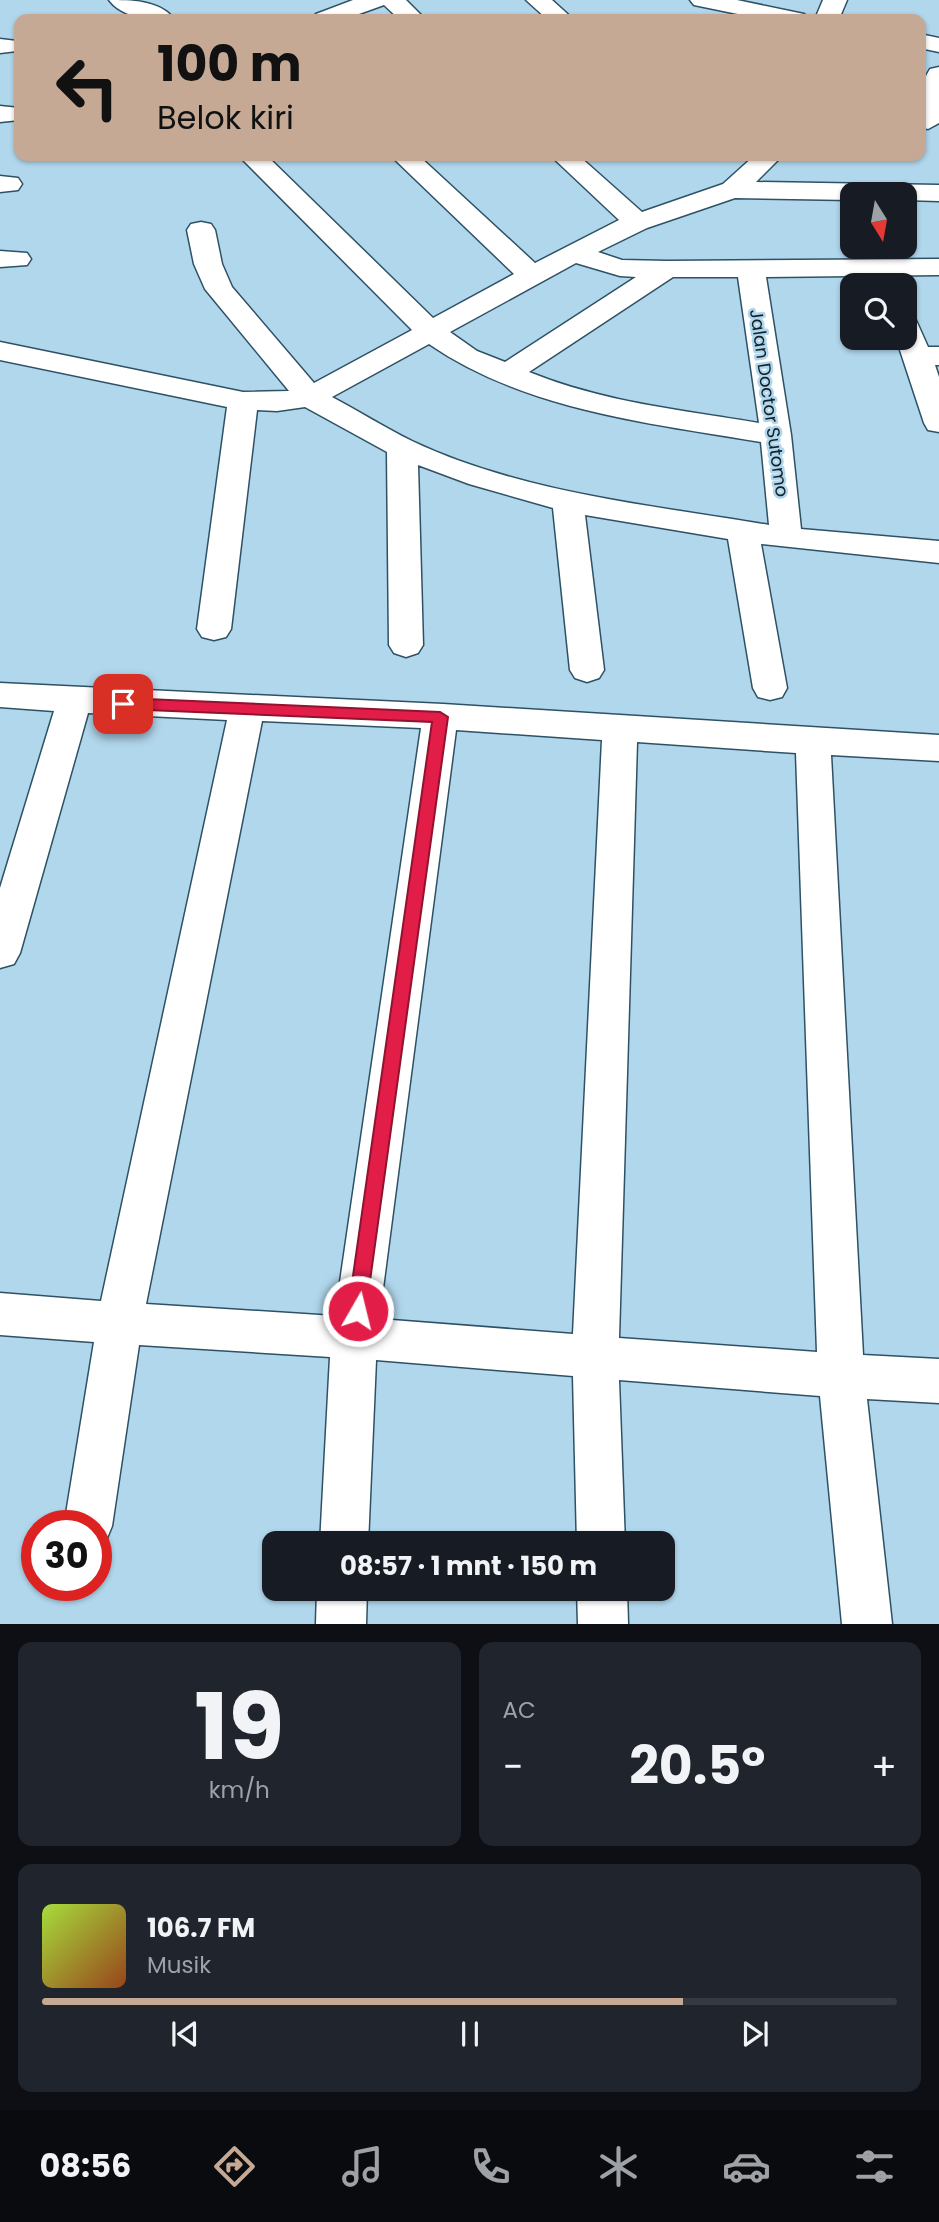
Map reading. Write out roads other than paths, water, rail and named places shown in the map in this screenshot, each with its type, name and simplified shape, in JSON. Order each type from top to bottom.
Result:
[{"type":"street","points":[[121,0],[151,14]]},
{"type":"street","points":[[337,14],[375,0]]},
{"type":"street","points":[[392,0],[407,14]]},
{"type":"street","points":[[538,0],[555,14]]},
{"type":"street","points":[[711,1],[772,14]]},
{"type":"street","points":[[929,121],[939,75]]},
{"type":"street","points":[[257,161],[429,332],[467,358],[544,389],[631,411],[776,435]]},
{"type":"street","points":[[409,161],[531,275]]},
{"type":"street","points":[[570,161],[637,222]]},
{"type":"street","points":[[0,351],[243,401],[277,402],[310,397],[574,253],[637,222],[685,208],[745,168],[939,193]]},
{"type":"street","points":[[201,230],[208,264],[219,289],[310,397],[402,448],[480,478],[617,512],[786,538],[939,552]]},
{"type":"street","points":[[574,253],[620,268],[751,268],[840,274]]},
{"type":"street","points":[[912,273],[939,267]]},
{"type":"street","name":"Jalan Doctor Sutomo","points":[[751,268],[776,435],[786,538]]},
{"type":"street","points":[[505,375],[667,269]]},
{"type":"street","points":[[917,341],[928,356],[939,423]]},
{"type":"street","points":[[214,629],[243,401]]},
{"type":"street","points":[[402,448],[406,645]]},
{"type":"street","points":[[568,502],[587,670]]},
{"type":"street","points":[[741,529],[770,688]]},
{"type":"street","points":[[0,695],[246,711],[440,717],[620,727],[813,743],[939,748]]},
{"type":"street","points":[[0,953],[74,701]]},
{"type":"street","points":[[90,1510],[119,1325],[246,711]]},
{"type":"street","points":[[346,1531],[354,1338],[440,717]]},
{"type":"street","points":[[601,1531],[595,1359],[620,727]]},
{"type":"street","points":[[813,743],[841,1375],[867,1623]]},
{"type":"street","points":[[0,1314],[119,1325],[354,1338],[595,1359],[939,1381]]},
{"type":"street","points":[[341,1623],[342,1601]]},
{"type":"street","points":[[602,1601],[603,1623]]}]
